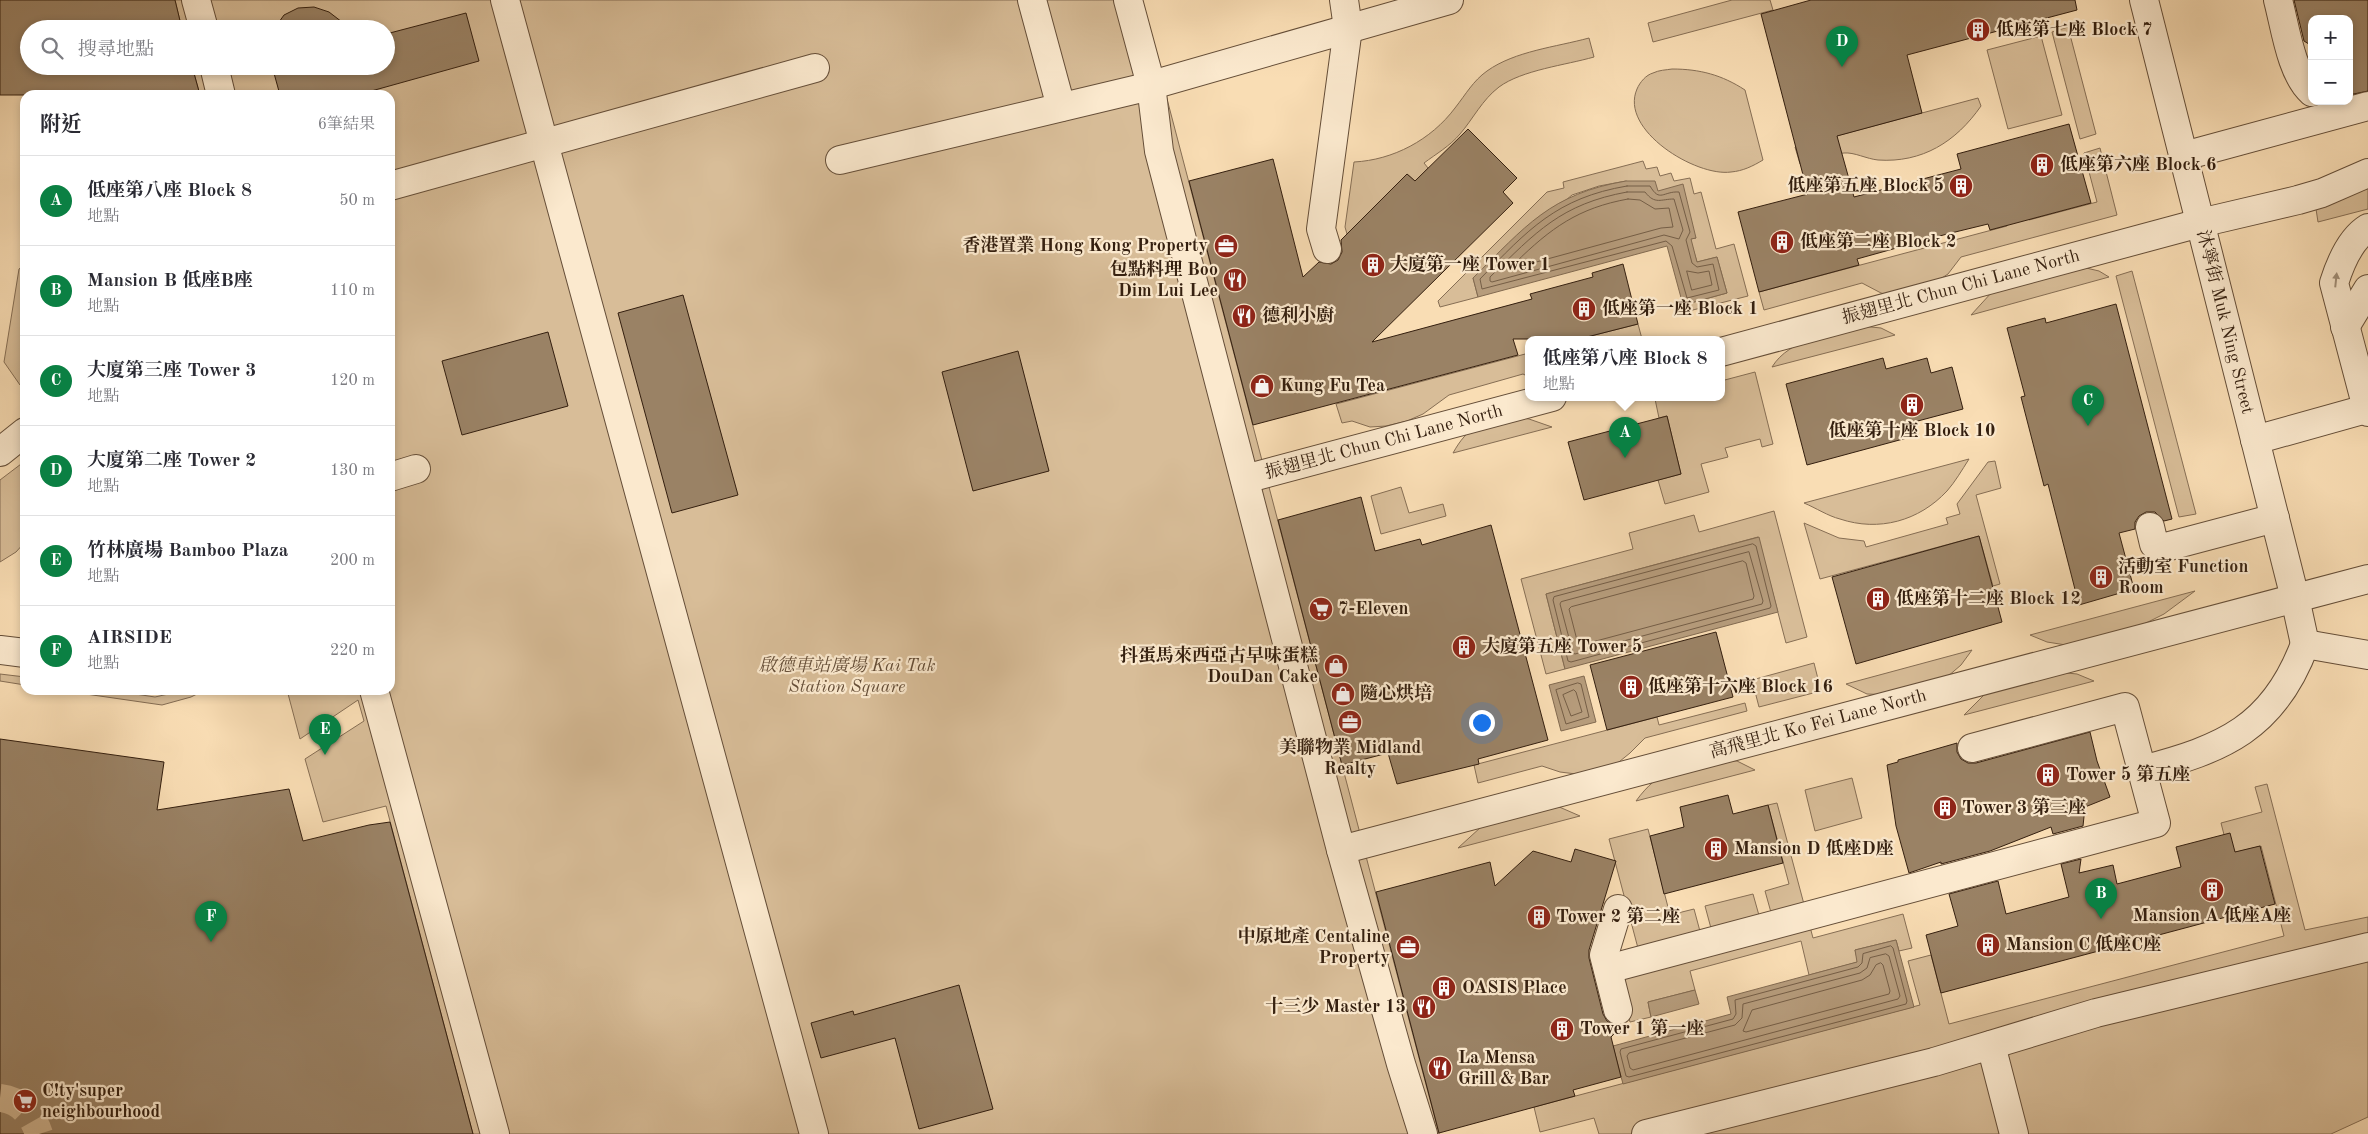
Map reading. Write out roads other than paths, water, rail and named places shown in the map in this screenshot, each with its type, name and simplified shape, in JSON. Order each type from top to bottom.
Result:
[{"type":"street","points":[[196,0],[202,20]]},
{"type":"street","points":[[504,0],[814,1134]]},
{"type":"street","points":[[1032,0],[1061,107]]},
{"type":"street","points":[[1128,0],[1151,84],[1159,151],[1341,850],[1401,1064],[1423,1134]]},
{"type":"street","points":[[1327,249],[1321,228],[1348,28],[1344,0]]},
{"type":"street","points":[[840,160],[1151,84],[1449,0]]},
{"type":"street","name":"沐寧街 Muk Ning Street","points":[[2144,0],[2305,644]]},
{"type":"street","points":[[2278,0],[2294,60],[2305,86],[2308,89]]},
{"type":"street","points":[[395,185],[815,68]]},
{"type":"street","points":[[216,75],[220,90]]},
{"type":"street","points":[[2184,156],[2331,108],[2368,106]]},
{"type":"street","name":"振翅里北 Chun Chi Lane North","points":[[1725,351],[2200,223],[2322,193],[2368,173]]},
{"type":"street","points":[[2255,440],[2367,411],[2334,283],[2339,266],[2360,233],[2368,228]]},
{"type":"street","points":[[2346,327],[2368,289]]},
{"type":"street","name":"振翅里北 Chun Chi Lane North","points":[[1245,479],[1537,401]]},
{"type":"street","points":[[0,452],[20,436]]},
{"type":"street","points":[[395,475],[416,469]]},
{"type":"street","points":[[2150,527],[2154,544],[2162,548],[2274,518]]},
{"type":"street","name":"高飛里北 Ko Fei Lane North","points":[[1341,850],[2368,579]]},
{"type":"street","points":[[2142,770],[2191,757],[2238,734],[2254,722],[2286,686],[2305,644],[2368,655]]},
{"type":"street","points":[[0,650],[20,652]]},
{"type":"street","points":[[375,695],[495,1134]]},
{"type":"street","points":[[1608,969],[2156,823],[2125,707],[1972,748]]},
{"type":"street","points":[[1618,909],[1604,956],[1618,1010]]},
{"type":"street","points":[[1646,1134],[1934,1062],[2096,1013],[2368,947]]},
{"type":"street","points":[[1991,1045],[2014,1134]]},
{"type":"water","points":[[1626,181],[1655,181],[1658,191],[1683,184],[1696,238],[1691,239],[1697,262],[1717,257],[1727,293],[1683,305],[1667,246],[1478,297],[1473,278],[1541,215],[1577,194]]},
{"type":"water","points":[[1759,537],[1778,612],[1565,669],[1546,594]]},
{"type":"water","points":[[1584,676],[1596,722],[1561,731],[1549,685]]},
{"type":"water","points":[[1896,940],[1914,1007],[1623,1084],[1613,1046],[1731,1014],[1727,997],[1857,962],[1855,950]]},
{"type":"water","points":[[1695,990],[1699,1004],[1651,1017],[1648,1002]]},
{"type":"tunnel","points":[[0,1098],[20,1105],[33,1121],[39,1134]]},
{"type":"place","name":"低座第七座 Block 7","points":[[1978,30]]},
{"type":"place","name":"大廈第二座 Tower 2","points":[[1842,67]]},
{"type":"place","name":"低座第六座 Block 6","points":[[2042,165]]},
{"type":"place","name":"低座第五座 Block 5","points":[[1961,186]]},
{"type":"place","name":"低座第二座 Block 2","points":[[1782,242]]},
{"type":"place","name":"香港置業 Hong Kong Property","points":[[1226,246]]},
{"type":"place","name":"大廈第一座 Tower 1","points":[[1373,265]]},
{"type":"place","name":"包點料理 Boo Dim Lui Lee","points":[[1235,280]]},
{"type":"place","name":"低座第一座 Block 1","points":[[1584,309]]},
{"type":"place","name":"德利小廚","points":[[1244,316]]},
{"type":"place","name":"Kung Fu Tea","points":[[1262,386]]},
{"type":"place","name":"低座第十座 Block 10","points":[[1912,405]]},
{"type":"place","name":"大廈第三座 Tower 3","points":[[2088,426]]},
{"type":"place","name":"低座第八座 Block 8","points":[[1625,458]]},
{"type":"place","name":"活動室 Function Room","points":[[2101,577]]},
{"type":"place","name":"低座第十二座 Block 12","points":[[1878,599]]},
{"type":"place","name":"7-Eleven","points":[[1321,609]]},
{"type":"place","name":"大廈第五座 Tower 5","points":[[1464,647]]},
{"type":"place","name":"抖蛋馬來西亞古早味蛋糕 DouDan Cake","points":[[1336,666]]},
{"type":"place","name":"低座第十六座 Block 16","points":[[1631,687]]},
{"type":"place","name":"隨心烘培","points":[[1343,694]]},
{"type":"place","name":"美聯物業 Midland Realty","points":[[1350,722]]},
{"type":"place","name":"竹林廣場 Bamboo Plaza","points":[[325,755]]},
{"type":"place","name":"Tower 5 第五座","points":[[2048,775]]},
{"type":"place","name":"Tower 3 第三座","points":[[1945,808]]},
{"type":"place","name":"Mansion D 低座D座","points":[[1716,849]]},
{"type":"place","name":"Mansion A 低座A座","points":[[2212,890]]},
{"type":"place","name":"Tower 2 第二座","points":[[1539,917]]},
{"type":"place","name":"Mansion B 低座B座","points":[[2101,919]]},
{"type":"place","name":"AIRSIDE","points":[[211,942]]},
{"type":"place","name":"Mansion C 低座C座","points":[[1988,945]]},
{"type":"place","name":"中原地產 Centaline Property","points":[[1408,947]]},
{"type":"place","name":"OASIS Place","points":[[1444,988]]},
{"type":"place","name":"十三少 Master 13","points":[[1424,1007]]},
{"type":"place","name":"Tower 1 第一座","points":[[1562,1029]]},
{"type":"place","name":"La Mensa Grill & Bar","points":[[1440,1068]]},
{"type":"place","name":"C!ty'super neighbourhood","points":[[25,1101]]},
{"type":"park label","name":"啟德車站廣場 Kai Tak Station Square","points":[[847,676]]}]
